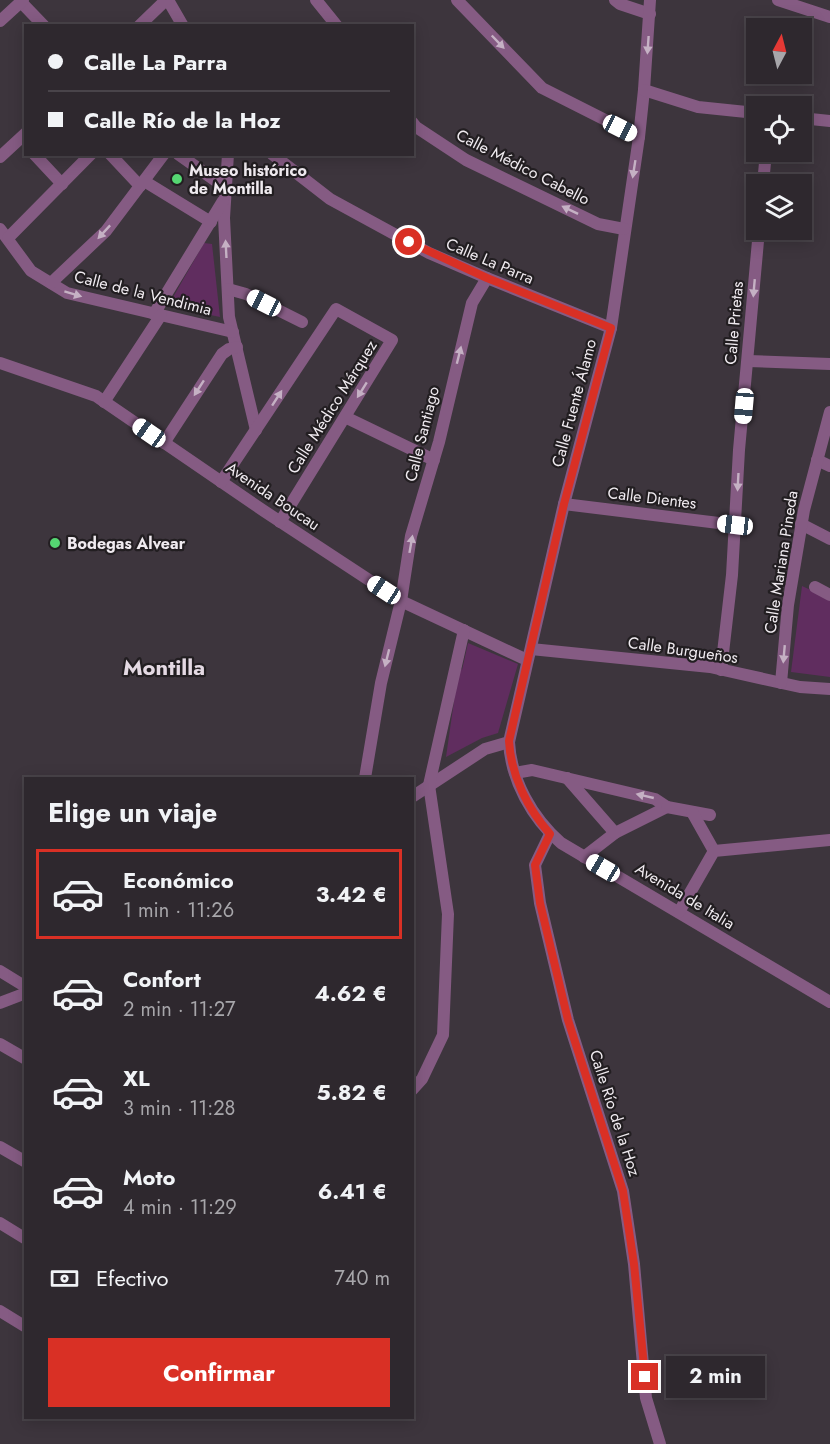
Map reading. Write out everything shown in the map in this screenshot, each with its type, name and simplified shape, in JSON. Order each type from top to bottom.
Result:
[{"type":"street","points":[[141,24],[167,0],[182,24]]},
{"type":"street","points":[[316,0],[335,24]]},
{"type":"street","points":[[457,0],[542,88],[639,137]]},
{"type":"street","points":[[615,0],[620,4],[650,14]]},
{"type":"street","name":"Calle Fuente Álamo","points":[[529,655],[564,504],[611,328],[639,137],[650,0]]},
{"type":"street","points":[[778,0],[830,16]]},
{"type":"street","points":[[0,21],[22,1],[42,24]]},
{"type":"street","points":[[644,90],[698,107],[746,112]]},
{"type":"street","points":[[812,119],[830,121]]},
{"type":"street","name":"Calle Médico Cabello","points":[[414,124],[466,159],[598,224],[624,229]]},
{"type":"street","points":[[0,157],[23,139]]},
{"type":"street","points":[[36,156],[62,184]]},
{"type":"street","points":[[4,234],[62,184],[89,156]]},
{"type":"street","points":[[112,156],[142,184],[211,222]]},
{"type":"street","points":[[51,283],[106,231],[163,156]]},
{"type":"street","points":[[180,156],[226,193]]},
{"type":"street","points":[[221,482],[256,430],[229,317],[224,218],[228,156]]},
{"type":"street","name":"Calle La Parra","points":[[275,156],[330,199],[429,253],[611,328]]},
{"type":"street","points":[[104,402],[158,315],[226,193]]},
{"type":"street","name":"Calle de la Vendimia","points":[[4,234],[31,271],[68,293],[233,332]]},
{"type":"street","name":"Calle Prietas","points":[[721,670],[732,575],[758,240]]},
{"type":"street","name":"Calle Santiago","points":[[365,777],[381,683],[401,601],[411,536],[434,460],[472,303],[487,278]]},
{"type":"street","points":[[228,290],[246,294],[302,322]]},
{"type":"street","name":"Calle Médico Márquez","points":[[256,430],[336,309],[392,340],[280,522]]},
{"type":"street","points":[[164,443],[222,354],[237,347]]},
{"type":"street","points":[[748,361],[830,364]]},
{"type":"street","name":"Avenida Boucau","points":[[0,363],[96,396],[280,522],[401,601],[464,630],[529,655]]},
{"type":"street","name":"Calle Mariana Pineda","points":[[782,683],[788,604],[801,524],[830,412]]},
{"type":"street","points":[[345,417],[434,460]]},
{"type":"street","points":[[817,460],[830,466]]},
{"type":"street","name":"Calle Dientes","points":[[564,504],[735,525]]},
{"type":"street","points":[[801,524],[830,539]]},
{"type":"street","points":[[815,587],[830,595]]},
{"type":"street","points":[[414,1088],[422,1079],[443,1035],[448,914],[429,786],[464,630]]},
{"type":"street","name":"Calle Burgueños","points":[[529,655],[721,670],[800,687],[830,689]]},
{"type":"street","name":"Avenida de Italia","points":[[529,655],[509,741],[510,753],[515,773],[526,799],[550,834],[830,1002]]},
{"type":"street","points":[[414,795],[485,749],[509,741]]},
{"type":"street","points":[[515,773],[532,770],[655,799],[667,807],[710,815]]},
{"type":"street","points":[[567,778],[615,833]]},
{"type":"street","points":[[584,856],[615,833],[667,807]]},
{"type":"street","points":[[692,812],[714,851]]},
{"type":"street","name":"Calle Río de la Hoz","points":[[550,834],[535,865],[540,903],[568,1020],[623,1191],[634,1264],[646,1398],[660,1444]]},
{"type":"street","points":[[714,851],[830,840]]},
{"type":"street","points":[[679,912],[714,851]]},
{"type":"street","points":[[0,971],[24,986]]},
{"type":"street","points":[[0,1003],[24,994]]},
{"type":"street","points":[[0,1044],[24,1058]]},
{"type":"street","points":[[0,1146],[24,1161]]},
{"type":"street","points":[[0,1223],[24,1238]]},
{"type":"street","points":[[0,1311],[24,1326]]},
{"type":"shaded area","points":[[204,243],[212,244],[220,317],[168,306]]},
{"type":"shaded area","points":[[802,586],[830,599],[830,677],[791,672]]},
{"type":"shaded area","points":[[468,643],[518,664],[498,733],[482,738],[446,757],[459,666],[462,670]]},
{"type":"place","name":"Museo histórico de Montilla","points":[[177,179]]},
{"type":"place","name":"Bodegas Alvear","points":[[55,543]]},
{"type":"district","name":"Montilla","points":[[164,667]]},
{"type":"route","points":[[409,242],[487,278],[611,328],[564,504],[509,741],[515,773],[526,799],[550,834],[535,865],[540,903],[568,1020],[623,1191],[634,1264],[645,1377]]}]
